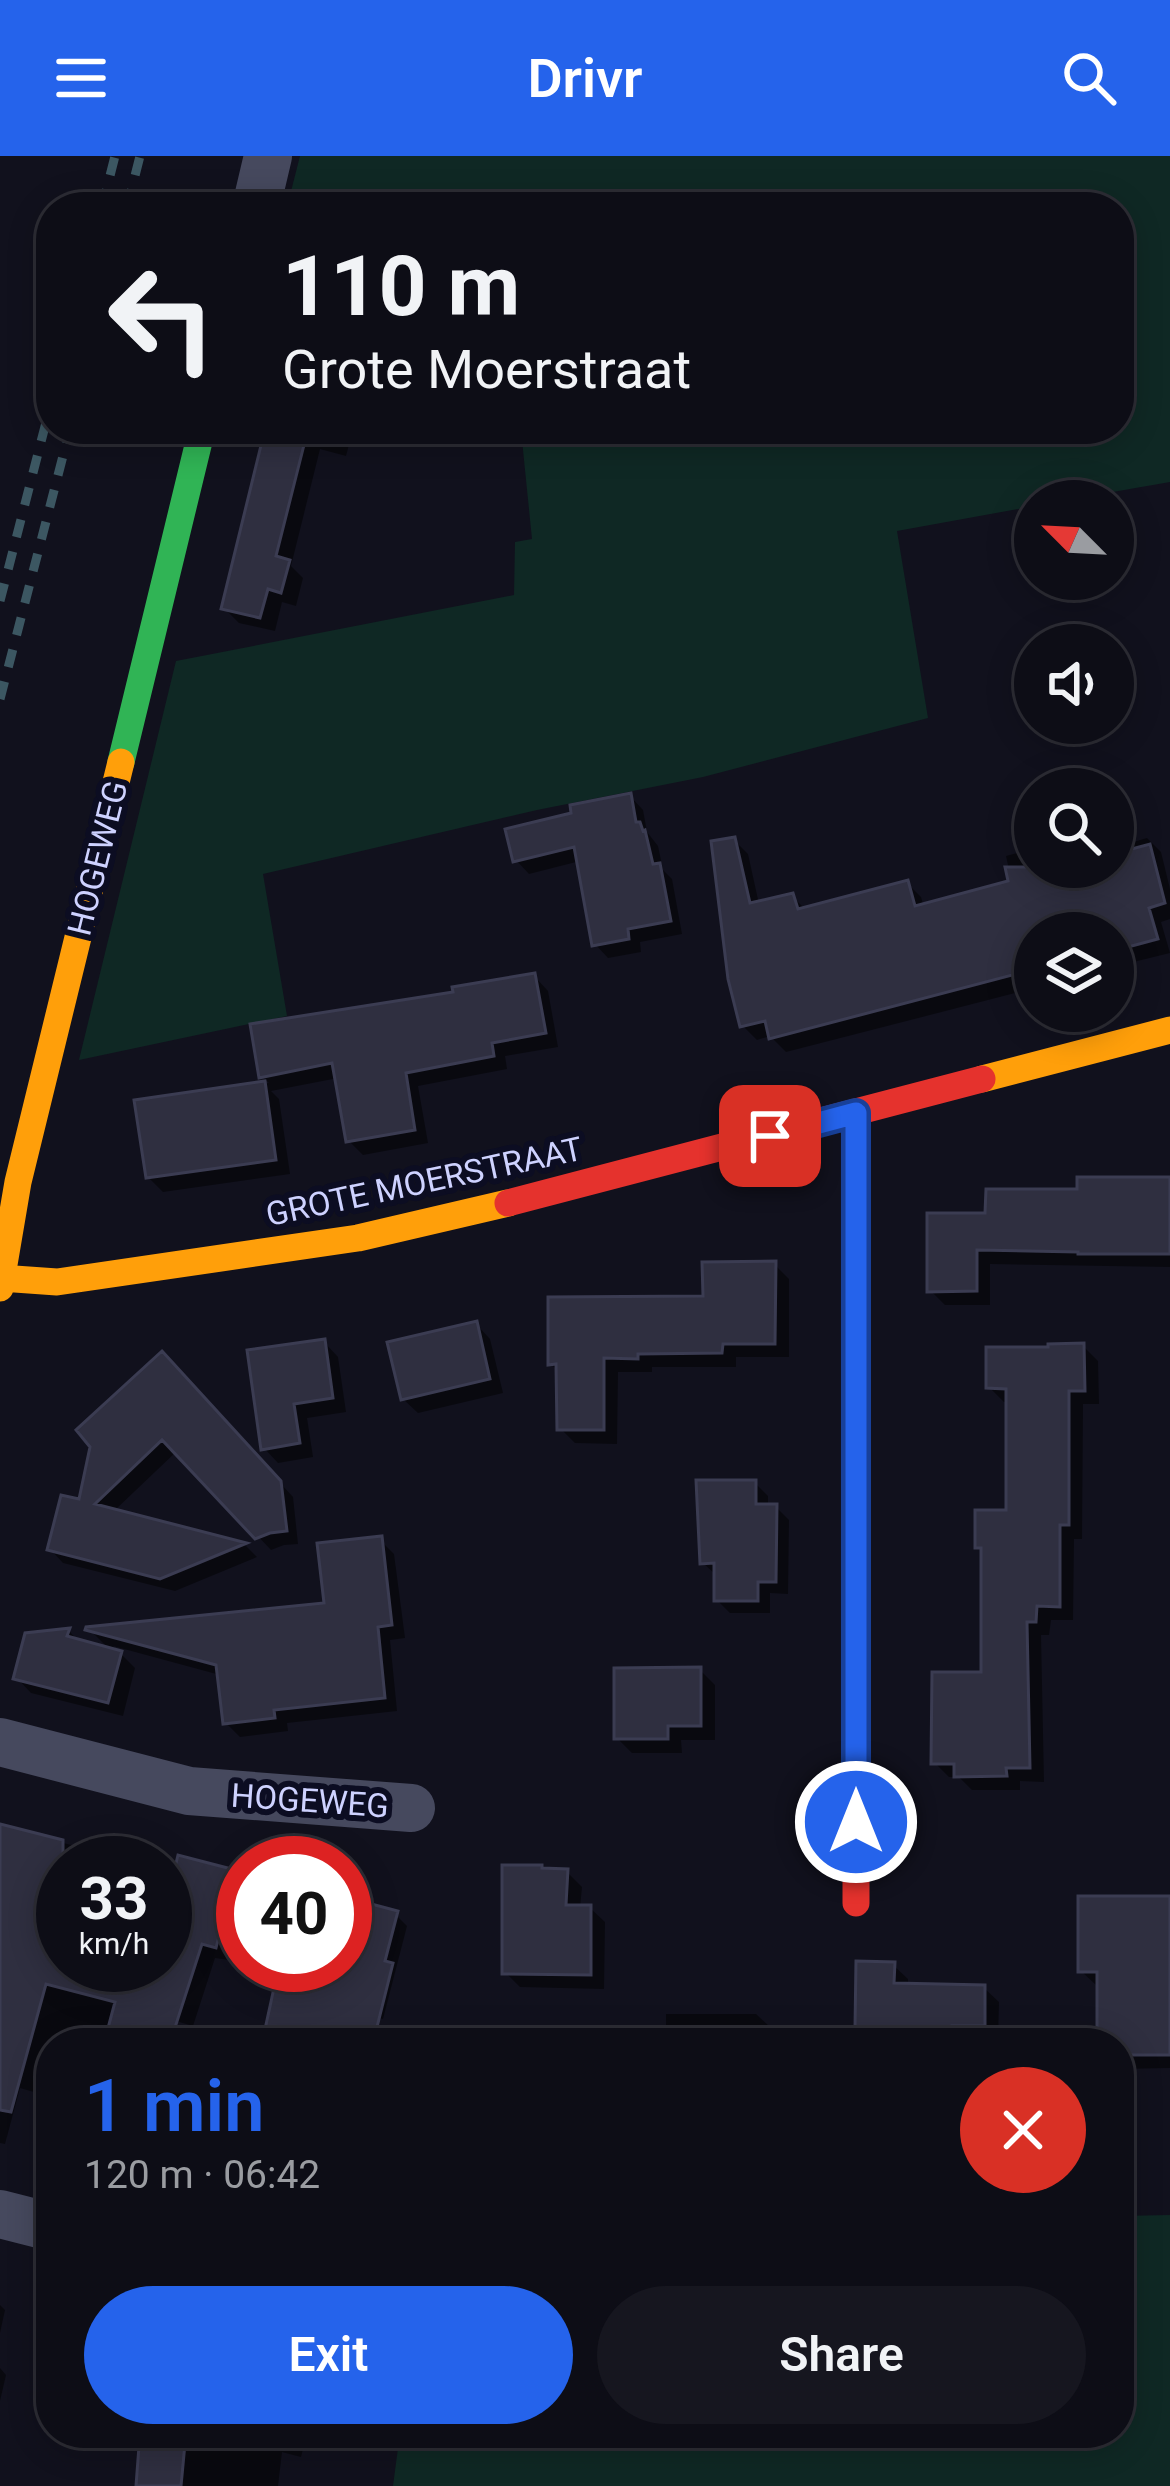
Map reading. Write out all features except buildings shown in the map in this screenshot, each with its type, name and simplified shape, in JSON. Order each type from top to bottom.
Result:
[{"type":"street","points":[[260,192],[268,156]]},
{"type":"street","name":"HOGEWEG","points":[[1,1281],[18,1182],[198,444]]},
{"type":"street","name":"GROTE MOERSTRAAT","points":[[1,1281],[58,1282],[358,1238],[467,1214],[1170,1030]]},
{"type":"street","points":[[856,1113],[856,1903]]},
{"type":"street","name":"HOGEWEG","points":[[0,1742],[189,1791],[411,1808]]},
{"type":"street","points":[[0,2214],[36,2223]]},
{"type":"green space","points":[[300,156],[1170,156],[1170,482],[1134,488],[1134,480],[1014,480],[1014,510],[897,531],[928,718],[703,777],[263,874],[287,1016],[79,1060],[176,661],[514,595],[515,542],[532,539],[522,444],[1134,444],[1134,192],[291,192]]},
{"type":"green space","points":[[1170,2215],[1170,2486],[393,2486],[398,2448],[1134,2448],[1134,2216]]},
{"type":"railway","points":[[106,192],[115,156]]},
{"type":"railway","points":[[131,192],[140,156]]},
{"type":"railway","points":[[0,601],[40,444]]},
{"type":"railway","points":[[0,699],[66,444]]},
{"type":"traffic: fast","points":[[121,762],[198,444]]},
{"type":"traffic: slow","points":[[0,1288],[18,1182],[121,762]]},
{"type":"traffic: slow","points":[[982,1079],[1170,1030]]},
{"type":"traffic: slow","points":[[0,1278],[57,1282],[358,1238],[508,1203]]},
{"type":"traffic: jam","points":[[508,1203],[982,1079]]},
{"type":"traffic: jam","points":[[856,1113],[856,1903]]},
{"type":"route","points":[[770,1136],[856,1113],[856,1822]]}]
